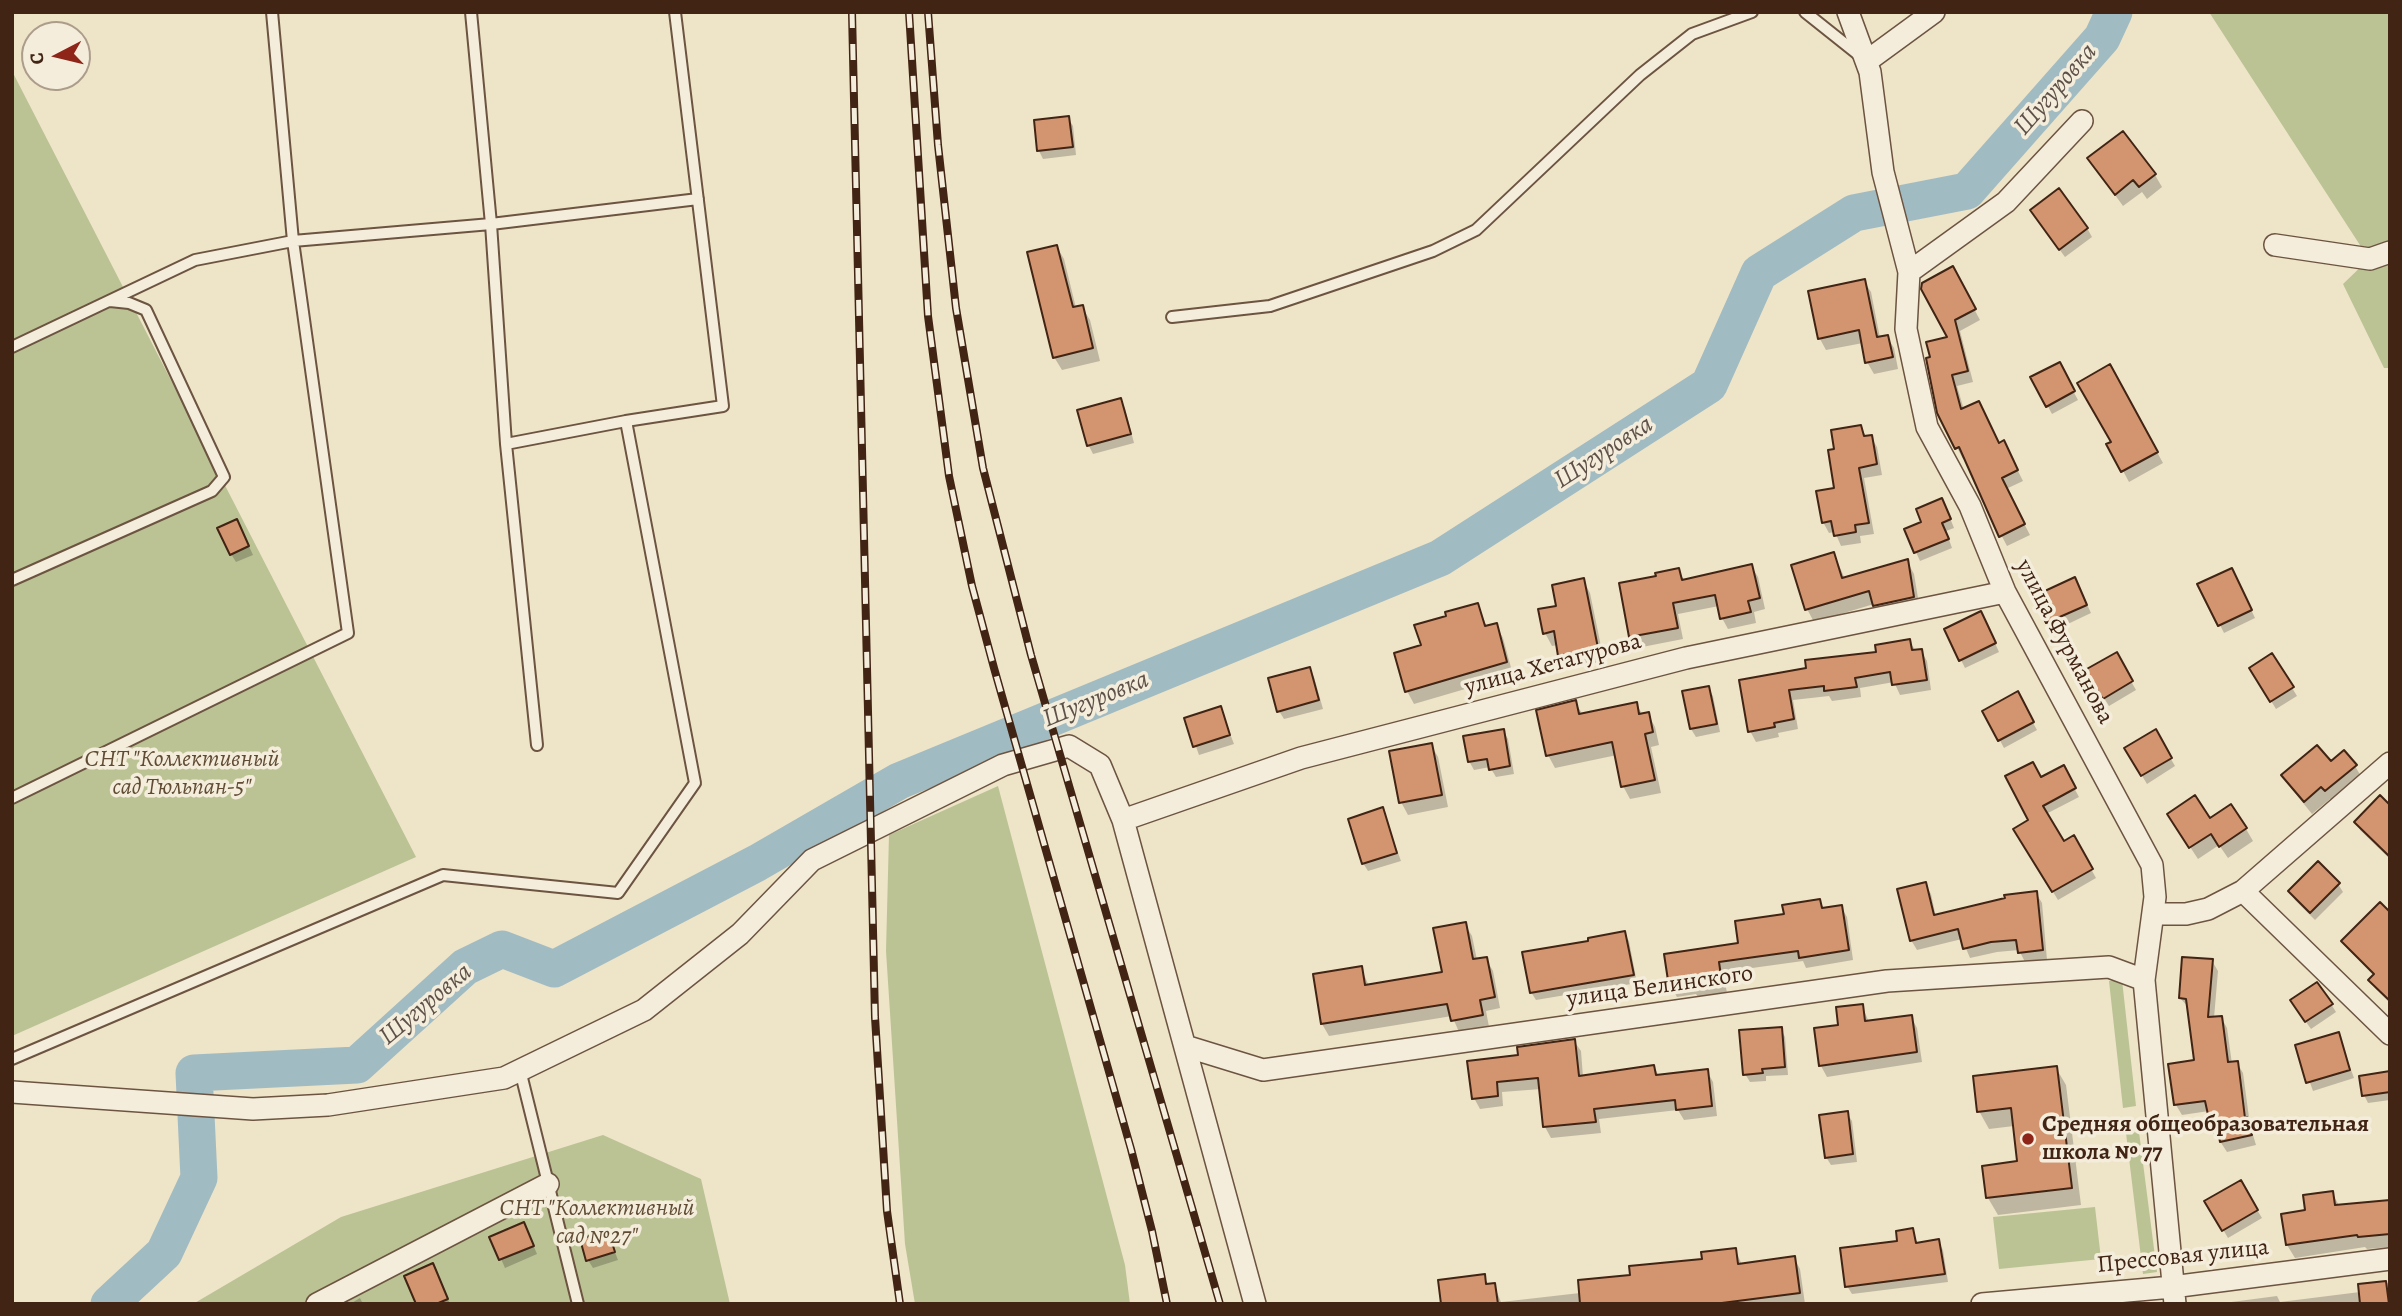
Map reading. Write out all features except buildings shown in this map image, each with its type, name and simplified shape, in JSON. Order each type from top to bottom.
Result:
[{"type":"street","name":"улица Фурманова","points":[[1848,12],[1867,61],[1883,172],[1909,272],[1906,329],[1927,427],[1970,506],[2005,592],[2152,865],[2155,883],[2153,914],[2144,980],[2174,1295]]},
{"type":"street","points":[[1867,61],[1934,12]]},
{"type":"street","points":[[1909,272],[2006,202],[2082,121]]},
{"type":"street","points":[[2275,246],[2370,259],[2390,252]]},
{"type":"street","name":"улица Хетагурова","points":[[1123,820],[1301,758],[1619,675],[1686,658],[2005,592]]},
{"type":"street","points":[[12,1092],[253,1109],[328,1105],[504,1078],[644,1010],[740,934],[812,860],[1003,765],[1069,746],[1100,765],[1123,820],[1255,1304]]},
{"type":"street","points":[[2153,914],[2186,914],[2208,909],[2243,891],[2390,763]]},
{"type":"street","points":[[2243,891],[2390,1034]]},
{"type":"street","name":"улица Белинского","points":[[1185,1046],[1263,1070],[1888,981],[2109,967],[2144,980]]},
{"type":"street","points":[[317,1304],[548,1184]]},
{"type":"street","name":"Прессовая улица","points":[[1982,1304],[2174,1295],[2390,1259]]},
{"type":"lane","points":[[12,798],[348,633],[293,241],[272,12]]},
{"type":"lane","points":[[471,12],[491,224],[506,444],[537,745]]},
{"type":"lane","points":[[506,444],[723,406],[676,12]]},
{"type":"lane","points":[[1172,317],[1270,306],[1433,251],[1476,230],[1640,75],[1671,50],[1692,34],[1752,12]]},
{"type":"lane","points":[[1805,12],[1867,61]]},
{"type":"lane","points":[[12,347],[195,260],[293,241],[491,224],[698,199]]},
{"type":"lane","points":[[12,580],[212,491],[224,477],[146,310],[129,303],[110,301]]},
{"type":"lane","points":[[12,1059],[443,875],[618,893],[695,783],[626,421]]},
{"type":"lane","points":[[520,1070],[578,1304]]},
{"type":"green space","points":[[2209,12],[2390,12],[2390,368],[2384,368],[2343,284],[2369,259]]},
{"type":"green space","name":"СНТ \"Коллективный сад Тюльпан-5\"","points":[[12,71],[416,857],[12,1036]]},
{"type":"green space","points":[[998,786],[1125,1265],[1130,1304],[915,1304],[905,1244],[886,951],[889,835]]},
{"type":"green space","points":[[2122,980],[2136,1106],[2123,1108],[2109,981]]},
{"type":"green space","points":[[2139,1132],[2157,1272],[2143,1274],[2126,1133]]},
{"type":"green space","name":"СНТ \"Коллективный сад №27\"","points":[[603,1135],[701,1179],[730,1304],[193,1304],[341,1217]]},
{"type":"green space","points":[[2095,1207],[2101,1259],[1999,1269],[1993,1217]]},
{"type":"waterway","name":"Шугуровка","points":[[109,1304],[164,1253],[199,1178],[194,1073],[357,1065],[465,967],[502,949],[554,969],[757,863],[899,781],[1440,558],[1709,385],[1759,273],[1854,213],[1967,191],[2102,38],[2114,12]]},
{"type":"railway","points":[[852,12],[875,1017],[887,1211],[900,1304]]},
{"type":"railway","points":[[909,12],[928,316],[949,476],[972,586],[1131,1149],[1167,1304]]},
{"type":"railway","points":[[928,12],[938,145],[956,308],[983,468],[1031,655],[1220,1304]]},
{"type":"place","name":"Средняя общеобразовательная школа № 77","points":[[2028,1139]]}]
